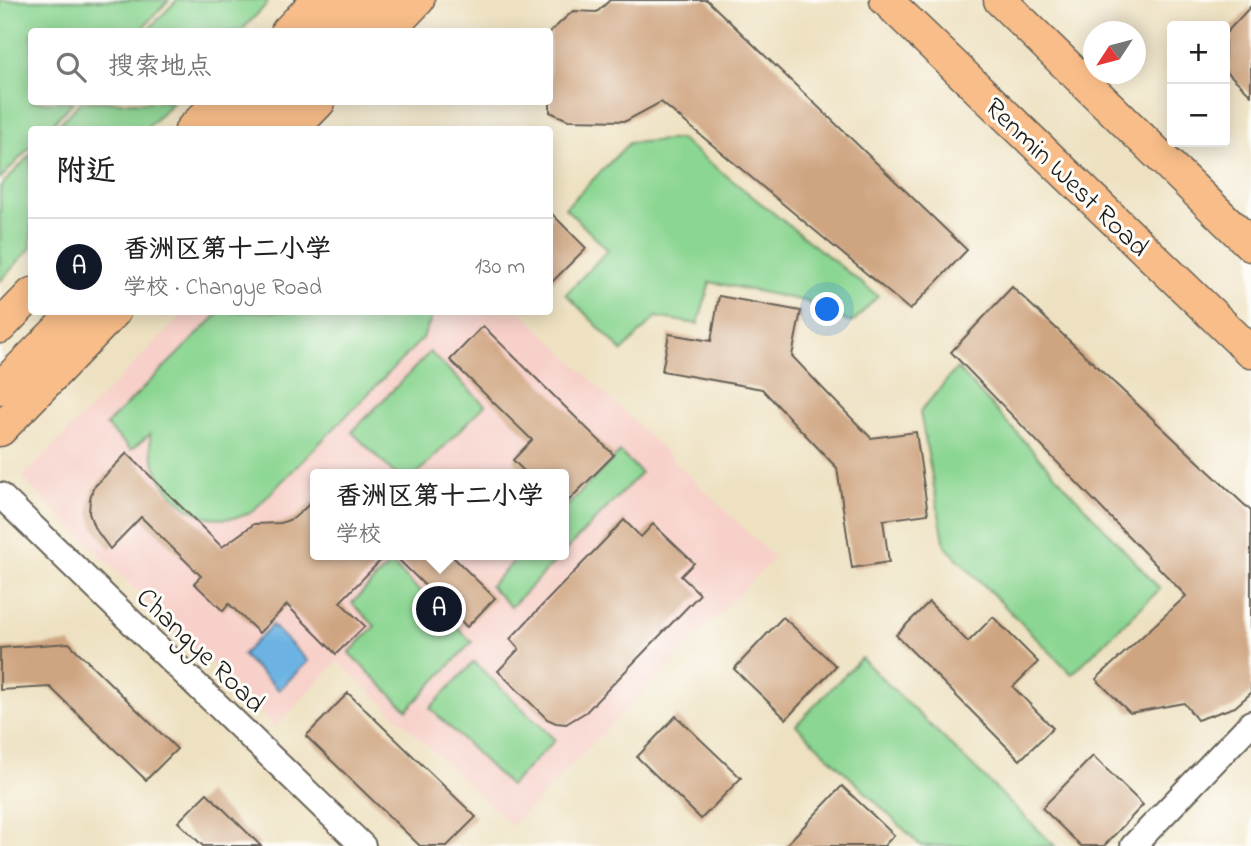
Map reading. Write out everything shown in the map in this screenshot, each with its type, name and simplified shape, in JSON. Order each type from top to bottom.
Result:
[{"type":"main road","points":[[305,15],[352,0]]},
{"type":"main road","points":[[357,28],[385,0]]},
{"type":"main road","points":[[391,28],[418,0]]},
{"type":"main road","name":"Renmin West Road","points":[[886,0],[1251,352]]},
{"type":"main road","points":[[1000,0],[1251,245]]},
{"type":"main road","points":[[195,126],[216,105]]},
{"type":"main road","points":[[229,126],[249,105]]},
{"type":"main road","points":[[260,126],[281,105]]},
{"type":"main road","points":[[296,126],[316,105]]},
{"type":"main road","points":[[0,327],[28,298]]},
{"type":"main road","points":[[0,358],[43,315]]},
{"type":"main road","points":[[0,388],[73,315]]},
{"type":"main road","points":[[0,430],[111,315]]},
{"type":"street","name":"Changye Road","points":[[0,495],[363,846]]},
{"type":"street","points":[[1133,846],[1251,723]]},
{"type":"shaded area","points":[[182,315],[525,315],[774,558],[512,826],[338,661],[275,727],[22,478]]},
{"type":"green space","points":[[0,0],[169,0],[142,28],[28,28],[28,105],[70,105],[50,126],[28,126],[28,149],[0,179]]},
{"type":"green space","points":[[177,0],[265,0],[268,3],[244,28],[150,28]]},
{"type":"green space","points":[[78,105],[170,105],[149,126],[57,126]]},
{"type":"green space","points":[[680,139],[878,296],[852,323],[805,301],[710,282],[698,324],[656,317],[622,351],[566,294],[608,250],[565,208],[629,143]]},
{"type":"green space","points":[[28,157],[28,251],[0,281],[0,187]]},
{"type":"green space","points":[[217,315],[433,315],[423,338],[252,512],[232,518],[213,518],[196,512],[180,502],[168,489],[152,454],[150,434],[131,450],[106,425]]},
{"type":"green space","points":[[430,352],[485,405],[422,469],[390,469],[352,432]]},
{"type":"green space","points":[[957,368],[1160,589],[1072,674],[945,546],[920,412]]},
{"type":"green space","points":[[620,452],[641,473],[569,547],[569,504]]},
{"type":"green space","points":[[515,560],[556,560],[511,607],[490,586]]},
{"type":"green space","points":[[391,563],[472,642],[407,710],[349,653],[375,626],[352,603]]},
{"type":"green space","points":[[861,658],[1055,846],[921,846],[796,725]]},
{"type":"green space","points":[[474,662],[555,740],[510,786],[430,708]]},
{"type":"water","points":[[272,625],[308,661],[279,690],[242,655]]},
{"type":"building","points":[[610,0],[707,0],[967,250],[910,310],[661,102],[626,121],[568,120],[550,112],[550,105],[553,105],[553,29],[573,11],[597,12]]},
{"type":"building","points":[[1251,6],[1251,95],[1230,75],[1230,29]]},
{"type":"building","points":[[553,215],[586,248],[553,281]]},
{"type":"building","points":[[1012,287],[1251,511],[1251,693],[1235,707],[1197,720],[1184,703],[1130,713],[1096,679],[1186,596],[951,352]]},
{"type":"building","points":[[719,296],[801,311],[792,356],[830,396],[871,438],[916,432],[928,514],[883,520],[889,562],[852,568],[837,468],[762,389],[662,371],[669,334],[711,341]]},
{"type":"building","points":[[483,326],[614,455],[569,500],[569,469],[522,469],[513,460],[532,440],[450,360]]},
{"type":"building","points":[[127,453],[222,547],[254,524],[281,523],[294,518],[310,504],[310,560],[381,560],[340,602],[365,626],[336,654],[287,605],[259,633],[229,604],[223,611],[194,583],[201,576],[141,517],[110,549],[94,527],[89,513],[93,488]]},
{"type":"building","points":[[624,520],[641,537],[653,524],[694,563],[681,576],[700,594],[586,712],[566,724],[556,723],[547,719],[498,671],[519,649],[510,639]]},
{"type":"building","points":[[399,560],[456,560],[495,598],[467,627]]},
{"type":"building","points":[[929,602],[968,642],[993,617],[1038,662],[1013,687],[1053,728],[1020,760],[896,635]]},
{"type":"building","points":[[783,617],[836,666],[786,719],[734,669]]},
{"type":"building","points":[[69,643],[177,749],[146,780],[50,687],[0,690],[0,648]]},
{"type":"building","points":[[348,693],[476,817],[447,846],[420,846],[306,736]]},
{"type":"building","points":[[676,716],[741,778],[701,819],[637,757]]},
{"type":"building","points":[[1093,756],[1143,805],[1104,846],[1081,846],[1042,808]]},
{"type":"building","points":[[842,786],[894,835],[884,846],[785,846]]},
{"type":"building","points":[[207,793],[261,846],[203,846],[178,822]]},
{"type":"place","name":"香洲区第十二小学","points":[[439,609]]}]
